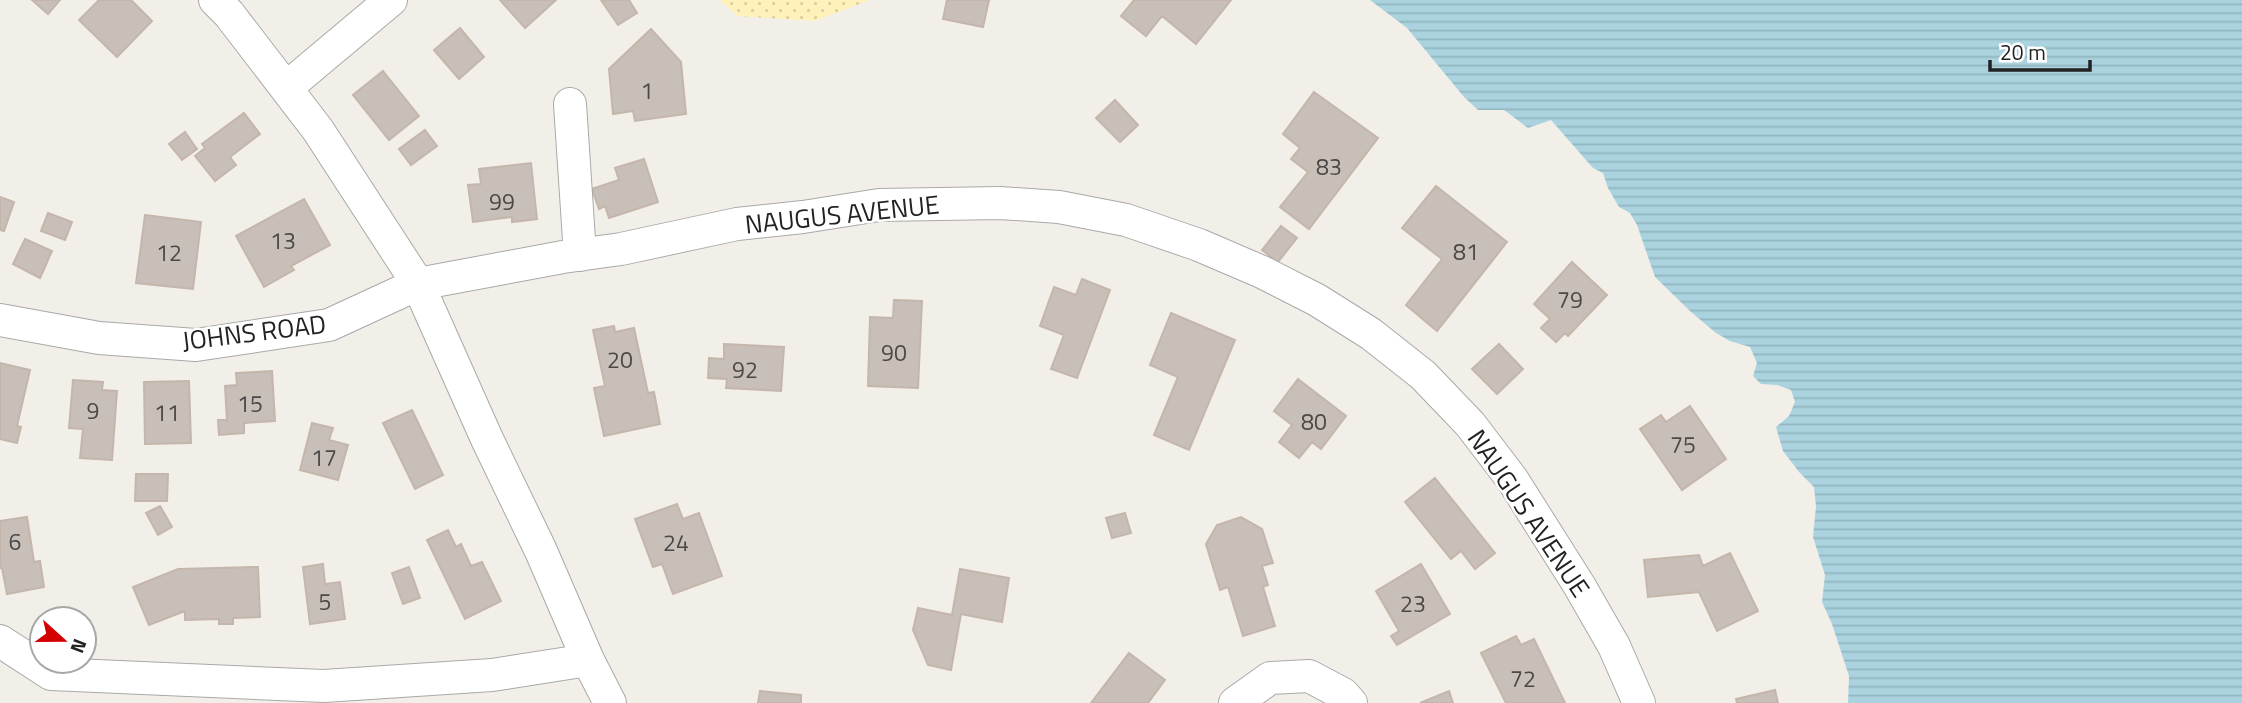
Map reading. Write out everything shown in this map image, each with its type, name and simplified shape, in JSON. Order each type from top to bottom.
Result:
[{"type":"street","points":[[215,0],[229,14],[318,130],[418,284],[610,703]]},
{"type":"street","points":[[286,88],[391,0]]},
{"type":"street","points":[[570,104],[580,255]]},
{"type":"street","name":"NAUGUS AVENUE","points":[[418,284],[621,249],[737,225],[879,205],[939,202],[1059,207],[1126,220],[1199,245],[1262,272],[1317,300],[1371,334],[1423,376],[1469,424],[1512,479],[1614,646],[1639,703]]},
{"type":"street","name":"JOHNS ROAD","points":[[0,320],[99,338],[196,345],[329,326],[418,284]]},
{"type":"street","points":[[0,641],[51,674],[324,686],[492,675],[588,660]]},
{"type":"street","points":[[1235,703],[1270,678],[1309,676],[1343,694],[1350,703]]},
{"type":"sand","points":[[720,0],[870,0],[814,21],[738,16]]},
{"type":"water","points":[[1370,0],[2242,0],[2242,703],[1848,703],[1849,676],[1822,602],[1825,575],[1813,537],[1816,506],[1814,487],[1783,451],[1776,427],[1789,416],[1795,402],[1791,390],[1777,385],[1761,384],[1753,376],[1757,363],[1750,347],[1716,333],[1655,277],[1637,225],[1630,213],[1619,207],[1603,173],[1593,168],[1551,120],[1528,128],[1504,110],[1478,110],[1407,28]]},
{"type":"building","points":[[32,0],[60,0],[48,14]]},
{"type":"building","points":[[99,0],[131,0],[152,21],[117,57],[79,20]]},
{"type":"building","points":[[500,0],[556,0],[525,28]]},
{"type":"building","points":[[601,0],[629,0],[637,13],[618,25]]},
{"type":"building","points":[[947,0],[989,0],[983,27],[943,19]]},
{"type":"building","points":[[1134,0],[1231,0],[1196,44],[1162,16],[1146,36],[1121,16]]},
{"type":"building","points":[[460,28],[484,57],[459,79],[434,50]]},
{"type":"building","points":[[651,29],[681,62],[686,114],[635,121],[633,111],[613,114],[609,69]]},
{"type":"building","points":[[383,71],[419,116],[389,140],[353,95]]},
{"type":"building","points":[[1314,92],[1378,138],[1309,229],[1280,207],[1308,172],[1291,159],[1300,148],[1283,134]]},
{"type":"building","points":[[1115,100],[1138,125],[1120,142],[1096,118]]},
{"type":"building","points":[[244,113],[260,134],[230,157],[236,165],[215,181],[195,156],[205,148],[202,144]]},
{"type":"building","points":[[425,130],[437,146],[411,165],[399,149]]},
{"type":"building","points":[[185,132],[197,149],[182,160],[169,144]]},
{"type":"building","points":[[644,159],[658,202],[609,218],[605,206],[599,209],[592,189],[619,180],[615,168]]},
{"type":"building","points":[[531,163],[537,219],[512,222],[512,217],[473,222],[468,185],[481,184],[479,169]]},
{"type":"building","points":[[1436,186],[1507,242],[1437,331],[1406,305],[1442,259],[1402,228]]},
{"type":"building","points":[[0,197],[14,202],[4,231],[0,230]]},
{"type":"building","points":[[304,199],[330,245],[291,266],[294,270],[264,287],[236,236]]},
{"type":"building","points":[[48,213],[72,222],[65,240],[41,231]]},
{"type":"building","points":[[145,215],[201,222],[193,289],[136,283]]},
{"type":"building","points":[[1281,226],[1297,238],[1278,262],[1262,250]]},
{"type":"building","points":[[25,239],[52,251],[40,278],[13,264]]},
{"type":"building","points":[[1572,262],[1607,295],[1568,336],[1565,333],[1556,342],[1541,328],[1550,319],[1534,304]]},
{"type":"building","points":[[1082,279],[1110,290],[1077,378],[1051,369],[1064,335],[1040,326],[1054,287],[1076,295]]},
{"type":"building","points":[[894,300],[922,301],[918,388],[868,386],[870,317],[893,318]]},
{"type":"building","points":[[1171,313],[1235,340],[1189,450],[1154,435],[1178,377],[1150,365]]},
{"type":"building","points":[[614,326],[615,332],[634,328],[648,393],[654,392],[660,424],[604,436],[594,388],[605,386],[593,330]]},
{"type":"building","points":[[724,344],[784,347],[781,391],[726,388],[727,379],[708,378],[709,358],[724,359]]},
{"type":"building","points":[[1499,344],[1523,369],[1497,394],[1472,369]]},
{"type":"building","points":[[0,363],[30,370],[17,426],[21,427],[17,443],[0,439]]},
{"type":"building","points":[[272,371],[275,421],[244,423],[244,433],[219,435],[218,420],[227,420],[225,386],[237,385],[236,373]]},
{"type":"building","points":[[1298,379],[1346,416],[1321,449],[1312,442],[1299,458],[1279,442],[1292,425],[1274,411]]},
{"type":"building","points":[[73,380],[103,382],[102,390],[117,391],[112,460],[80,458],[83,429],[69,428]]},
{"type":"building","points":[[189,381],[191,443],[145,444],[144,382]]},
{"type":"building","points":[[1690,406],[1726,459],[1682,490],[1640,429],[1661,415],[1666,422]]},
{"type":"building","points":[[412,410],[443,475],[415,489],[383,423]]},
{"type":"building","points":[[312,423],[333,428],[329,440],[348,445],[338,480],[300,470]]},
{"type":"building","points":[[136,474],[168,474],[167,501],[135,501]]},
{"type":"building","points":[[1435,478],[1495,553],[1475,569],[1461,551],[1451,559],[1405,502]]},
{"type":"building","points":[[677,504],[683,519],[699,513],[722,576],[673,594],[662,564],[653,567],[635,519]]},
{"type":"building","points":[[160,506],[172,527],[158,535],[146,513]]},
{"type":"building","points":[[1125,513],[1131,533],[1112,538],[1106,518]]},
{"type":"building","points":[[27,517],[34,562],[40,561],[44,587],[7,594],[0,568],[0,521]]},
{"type":"building","points":[[1241,517],[1262,529],[1273,563],[1262,566],[1268,585],[1263,587],[1275,626],[1243,636],[1228,587],[1220,590],[1206,544],[1217,525]]},
{"type":"building","points":[[448,530],[456,547],[461,544],[471,566],[482,562],[501,601],[465,619],[427,540]]},
{"type":"building","points":[[1730,553],[1758,611],[1717,631],[1699,592],[1648,597],[1644,560],[1699,555],[1703,566]]},
{"type":"building","points":[[323,564],[325,584],[340,582],[345,619],[310,624],[303,567]]},
{"type":"building","points":[[1421,564],[1450,614],[1397,645],[1391,636],[1399,631],[1376,591]]},
{"type":"building","points":[[258,567],[260,617],[233,618],[233,624],[219,624],[219,619],[185,620],[185,611],[149,625],[133,587],[178,569]]},
{"type":"building","points":[[409,567],[420,598],[403,604],[392,573]]},
{"type":"building","points":[[960,569],[1009,578],[1002,622],[961,614],[951,670],[928,665],[913,630],[918,608],[952,615]]},
{"type":"building","points":[[1516,636],[1521,645],[1534,639],[1565,703],[1506,703],[1481,653]]},
{"type":"building","points":[[1129,653],[1165,680],[1148,703],[1091,703]]},
{"type":"building","points":[[1775,690],[1778,703],[1737,703],[1736,699]]},
{"type":"building","points":[[760,691],[801,695],[801,703],[758,703]]},
{"type":"building","points":[[1449,691],[1453,703],[1420,703]]}]
